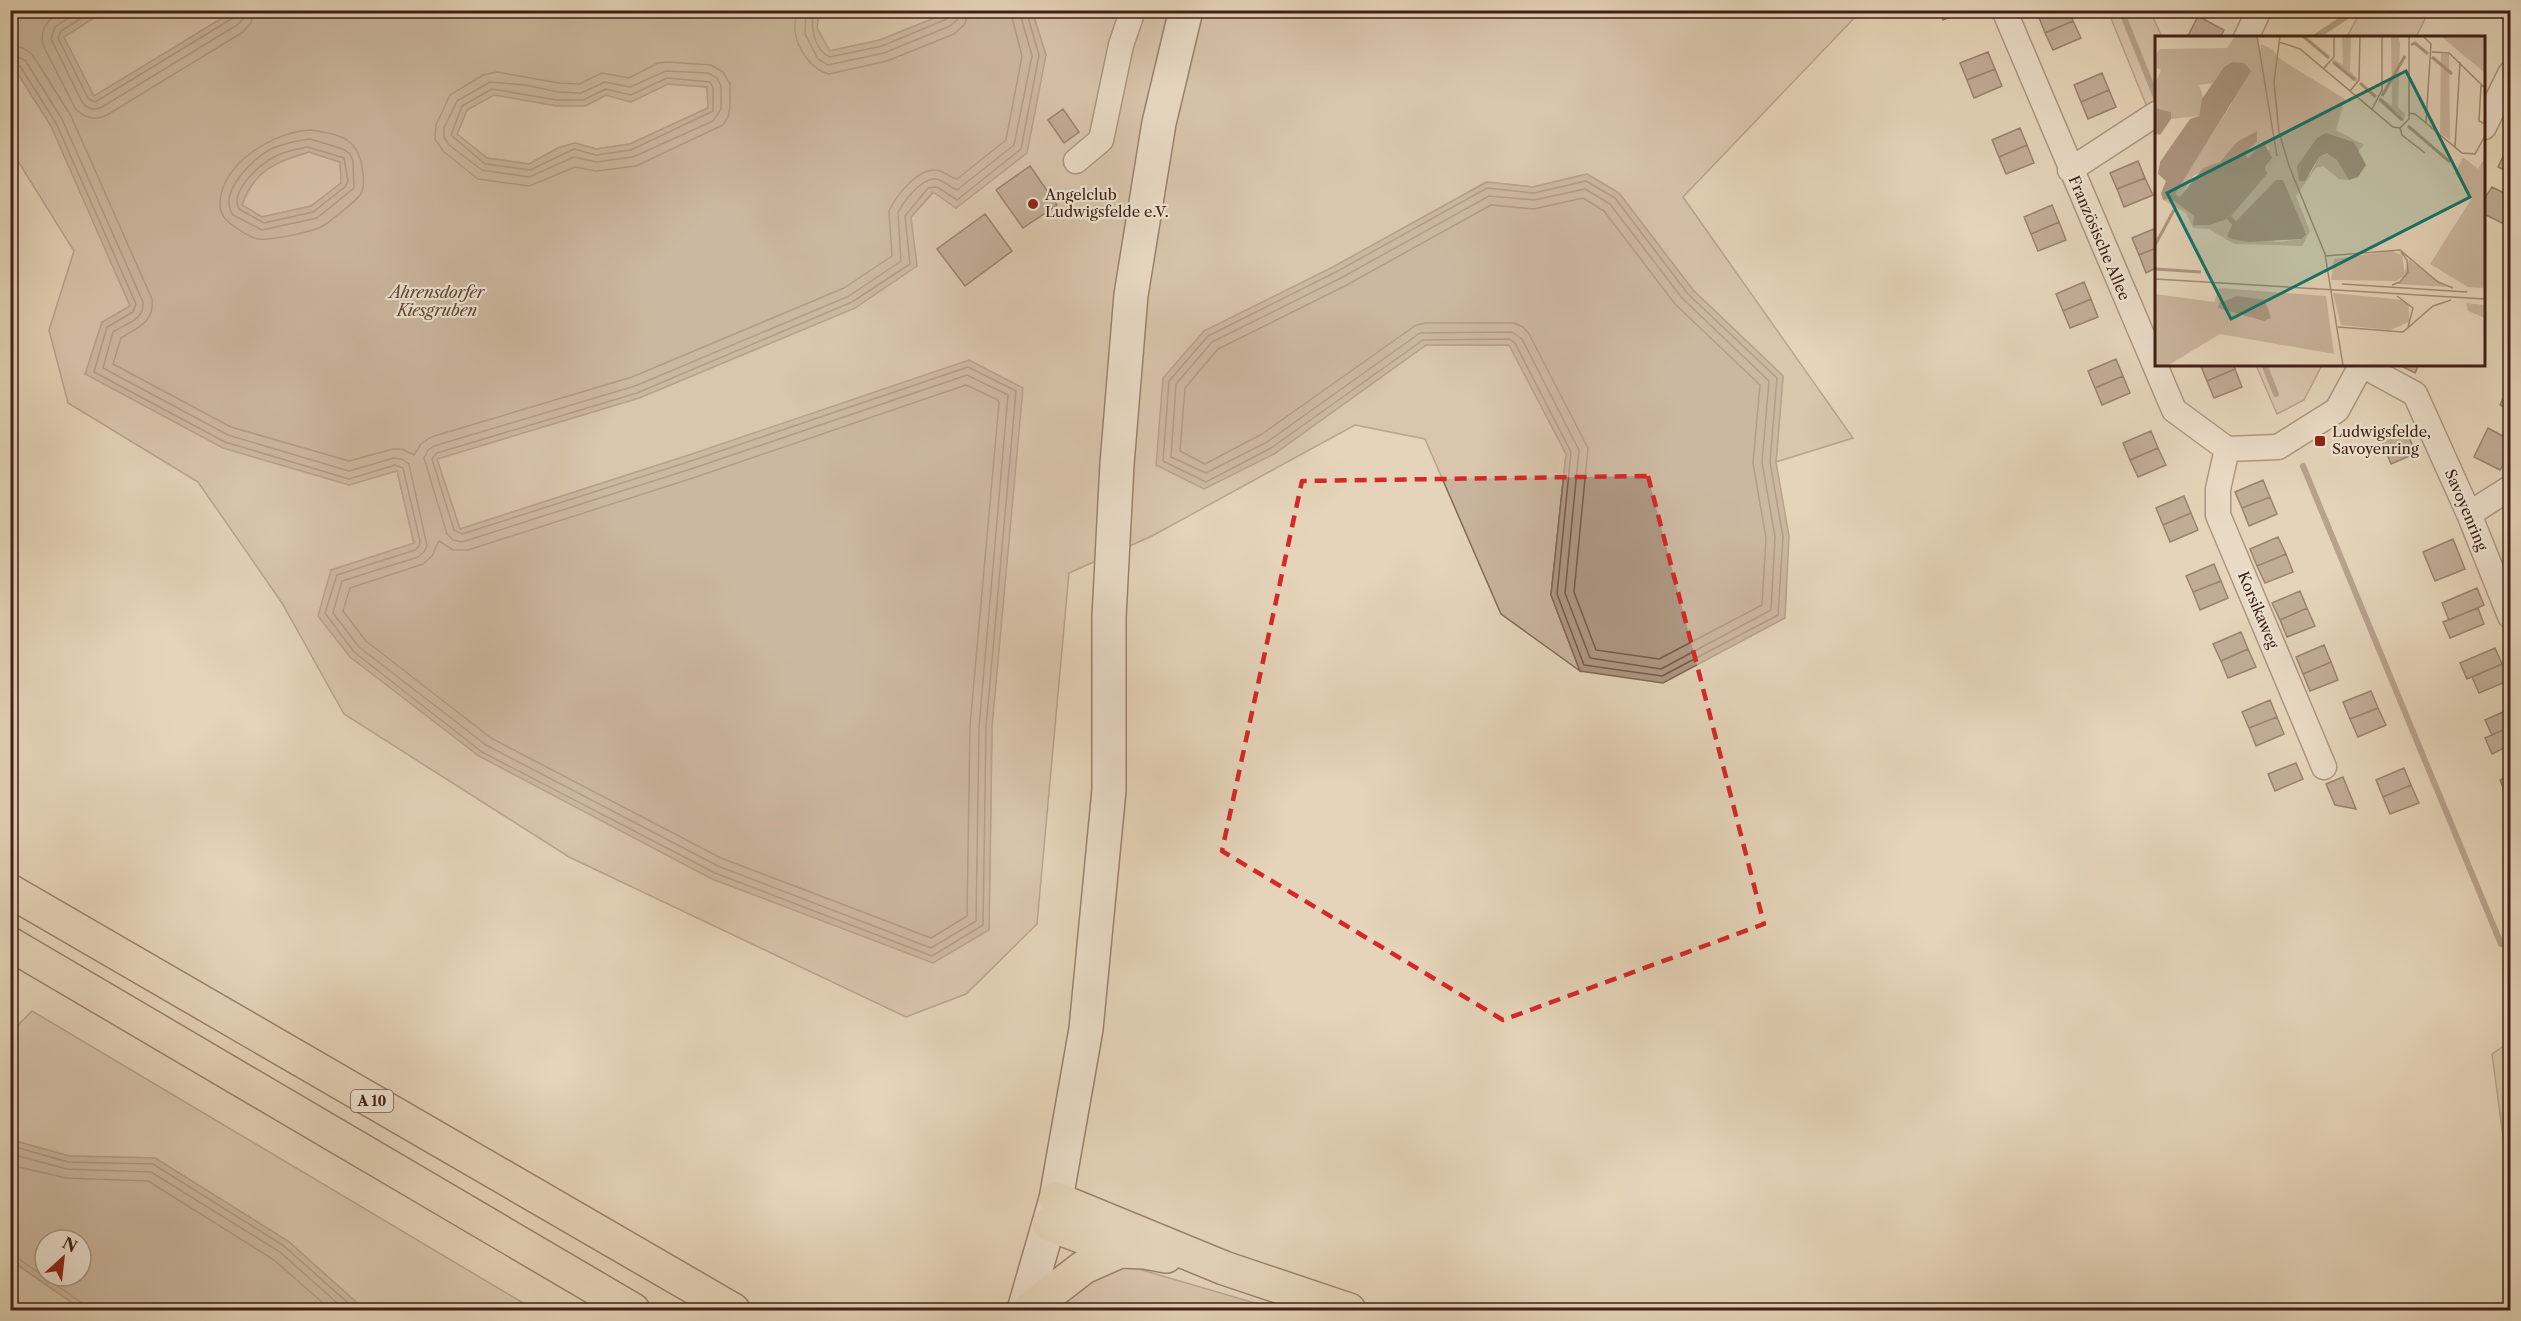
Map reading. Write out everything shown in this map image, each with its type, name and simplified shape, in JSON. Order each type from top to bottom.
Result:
[{"type":"highway","name":"A 10","points":[[10,891],[734,1311]]},
{"type":"highway","points":[[10,944],[633,1311]]},
{"type":"highway","points":[[1052,1211],[1120,1251]]},
{"type":"highway","points":[[1052,1211],[1349,1311]]},
{"type":"highway","points":[[1026,1311],[1084,1267],[1120,1251],[1145,1252],[1224,1268]]},
{"type":"main road","points":[[1026,1311],[1052,1211],[1086,1029],[1109,790],[1109,617],[1117,464],[1131,295],[1159,123],[1186,10]]},
{"type":"street","points":[[1077,161],[1101,140],[1121,45],[1133,10]]},
{"type":"street","name":"Französische Allee","points":[[2004,10],[2070,170],[2174,410],[2228,449]]},
{"type":"street","points":[[2247,36],[2259,10]]},
{"type":"street","points":[[2485,125],[2511,74]]},
{"type":"street","points":[[2070,170],[2155,115]]},
{"type":"street","points":[[2228,449],[2278,447],[2337,410],[2361,366]]},
{"type":"street","name":"Savoyenring","points":[[2364,366],[2415,394],[2469,514],[2511,616]]},
{"type":"street","name":"Korsikaweg","points":[[2228,449],[2218,489],[2218,515],[2325,767]]},
{"type":"street","points":[[2469,514],[2511,488]]},
{"type":"highlighted area","points":[[1648,476],[1764,924],[1503,1020],[1222,851],[1302,481]]},
{"type":"shaded area","points":[[2361,10],[2429,10],[2416,36],[2348,36]]},
{"type":"shaded area","points":[[105,11],[234,11],[94,97],[63,37]]},
{"type":"shaded area","points":[[819,11],[952,11],[880,40],[829,51],[817,28]]},
{"type":"shaded area","points":[[1032,11],[1861,11],[1683,197],[1853,438],[1776,462],[1783,376],[1693,290],[1619,193],[1587,174],[1533,187],[1486,182],[1333,267],[1204,331],[1274,454],[1426,345],[1510,345],[1566,454],[1551,595],[1580,671],[1501,614],[1425,439],[1355,425],[1152,536],[1069,573],[1037,924],[966,994],[906,1017],[569,857],[344,714],[282,603],[198,482],[68,403],[49,330],[74,251],[11,150],[11,67],[15,69],[51,126],[131,306],[349,485],[397,470],[414,544],[331,570],[989,930],[992,727],[689,455],[460,529],[437,459],[639,398],[855,308],[911,217],[934,192],[956,208],[1046,55]]},
{"type":"shaded area","points":[[2108,11],[2150,11],[2162,36],[2155,36],[2155,102],[2147,107]]},
{"type":"shaded area","points":[[667,84],[707,87],[708,108],[630,144],[596,149],[575,143],[558,148],[529,164],[487,158],[457,134],[467,110],[494,94],[585,106],[606,95],[631,102]]},
{"type":"shaded area","points":[[309,152],[340,162],[342,183],[311,206],[262,217],[242,205],[253,183],[260,175],[286,159]]},
{"type":"shaded area","points":[[2256,366],[2321,366],[2304,400],[2277,414]]},
{"type":"shaded area","points":[[32,1011],[535,1310],[365,1310],[288,1241],[155,1158],[69,1156],[19,1142],[11,1143],[10,1033]]},
{"type":"shaded area","points":[[2510,1042],[2510,1188],[2492,1054]]},
{"type":"shaded area","points":[[10,1260],[33,1276],[33,1288],[50,1288],[82,1310],[11,1310]]},
{"type":"shaded area","points":[[1118,1263],[1279,1310],[1053,1310],[1057,1302]]},
{"type":"water","name":"Ahrensdorfer Kiesgruben","points":[[10,11],[105,11],[64,37],[94,96],[234,11],[819,11],[817,28],[830,51],[880,40],[952,11],[1032,11],[1046,55],[1027,153],[956,208],[933,192],[911,217],[917,266],[855,308],[639,398],[437,459],[460,529],[689,455],[969,360],[1023,388],[992,727],[989,930],[933,963],[712,879],[479,756],[350,657],[318,616],[331,570],[414,543],[397,471],[349,485],[223,448],[85,374],[102,322],[130,306],[51,126],[15,69],[11,67]],"holes":[[[668,84],[707,87],[708,108],[630,144],[596,149],[575,143],[558,148],[529,164],[487,158],[457,134],[467,110],[494,95],[557,106],[585,106],[606,95],[631,102]],[[309,152],[340,162],[341,183],[311,206],[262,217],[242,205],[253,184],[268,169],[287,159]]]},
{"type":"water","points":[[1587,174],[1619,193],[1693,290],[1783,376],[1776,462],[1789,536],[1785,618],[1663,683],[1580,671],[1551,595],[1566,454],[1509,345],[1426,345],[1274,454],[1204,489],[1156,465],[1163,378],[1204,331],[1333,267],[1487,182],[1533,187]]},
{"type":"water","points":[[19,1142],[69,1156],[155,1158],[288,1241],[365,1310],[83,1310],[51,1288],[93,1288],[93,1228],[33,1228],[33,1275],[11,1260],[11,1143]]},
{"type":"building","points":[[1938,10],[1966,10],[1943,20]]},
{"type":"building","points":[[2050,10],[2069,10],[2073,21],[2045,33],[2038,15]]},
{"type":"building","points":[[2198,16],[2224,30],[2221,36],[2188,36]]},
{"type":"building","points":[[2073,21],[2081,38],[2053,50],[2045,33]]},
{"type":"building","points":[[1988,52],[1995,69],[1967,80],[1960,63]]},
{"type":"building","points":[[1995,69],[2002,86],[1974,98],[1967,80]]},
{"type":"building","points":[[2102,73],[2109,90],[2081,102],[2074,85]]},
{"type":"building","points":[[2109,90],[2116,107],[2088,119],[2081,102]]},
{"type":"building","points":[[1063,109],[1079,132],[1064,143],[1048,120]]},
{"type":"building","points":[[2020,128],[2027,145],[1999,157],[1992,140]]},
{"type":"building","points":[[2510,142],[2510,173],[2498,167]]},
{"type":"building","points":[[2027,145],[2034,163],[2006,174],[1999,157]]},
{"type":"building","points":[[2138,161],[2145,178],[2117,189],[2110,173]]},
{"type":"building","points":[[1030,166],[1057,205],[1023,228],[996,190]]},
{"type":"building","points":[[2145,178],[2153,195],[2124,207],[2117,189]]},
{"type":"building","points":[[2492,187],[2510,196],[2510,216],[2506,225],[2485,214],[2485,198]]},
{"type":"building","points":[[2052,205],[2059,222],[2031,234],[2024,217]]},
{"type":"building","points":[[985,214],[1012,251],[965,286],[937,249]]},
{"type":"building","points":[[2059,222],[2066,240],[2038,251],[2031,234]]},
{"type":"building","points":[[2155,228],[2155,248],[2139,255],[2132,238]]},
{"type":"building","points":[[2155,248],[2155,268],[2146,273],[2139,255]]},
{"type":"building","points":[[2084,282],[2091,299],[2063,311],[2056,294]]},
{"type":"building","points":[[2091,299],[2098,317],[2070,328],[2063,311]]},
{"type":"building","points":[[2116,359],[2123,376],[2095,388],[2088,371]]},
{"type":"building","points":[[2201,366],[2234,366],[2235,369],[2207,381]]},
{"type":"building","points":[[2401,366],[2418,366],[2415,373]]},
{"type":"building","points":[[2235,369],[2242,387],[2214,398],[2207,381]]},
{"type":"building","points":[[2123,376],[2130,393],[2102,405],[2095,388]]},
{"type":"building","points":[[2510,383],[2510,410],[2500,405]]},
{"type":"building","points":[[2488,428],[2510,440],[2510,455],[2500,470],[2474,457]]},
{"type":"building","points":[[2405,429],[2416,453],[2391,464],[2381,439]]},
{"type":"building","points":[[2151,431],[2158,448],[2130,460],[2123,443]]},
{"type":"building","points":[[2158,448],[2166,465],[2138,477],[2130,460]]},
{"type":"building","points":[[2263,480],[2270,497],[2242,508],[2235,492]]},
{"type":"building","points":[[2184,496],[2191,513],[2163,525],[2156,508]]},
{"type":"building","points":[[2270,497],[2277,514],[2249,526],[2242,508]]},
{"type":"building","points":[[2191,513],[2198,530],[2170,542],[2163,525]]},
{"type":"building","points":[[2278,537],[2286,554],[2257,566],[2250,549]]},
{"type":"building","points":[[2453,539],[2465,569],[2435,581],[2423,552]]},
{"type":"building","points":[[2286,554],[2293,572],[2265,583],[2257,566]]},
{"type":"building","points":[[2214,564],[2221,581],[2193,592],[2186,576]]},
{"type":"building","points":[[2221,581],[2228,598],[2200,610],[2193,592]]},
{"type":"building","points":[[2477,588],[2484,605],[2449,620],[2442,603]]},
{"type":"building","points":[[2300,591],[2307,608],[2280,620],[2272,603]]},
{"type":"building","points":[[2307,608],[2315,626],[2287,637],[2280,620]]},
{"type":"building","points":[[2478,608],[2484,624],[2450,638],[2443,622]]},
{"type":"building","points":[[2241,632],[2248,649],[2221,661],[2213,644]]},
{"type":"building","points":[[2324,645],[2331,662],[2303,674],[2296,657]]},
{"type":"building","points":[[2495,648],[2502,664],[2467,679],[2460,663]]},
{"type":"building","points":[[2248,649],[2256,667],[2228,678],[2221,661]]},
{"type":"building","points":[[2331,662],[2338,680],[2310,691],[2303,674]]},
{"type":"building","points":[[2507,662],[2510,669],[2510,680],[2479,693],[2472,677]]},
{"type":"building","points":[[2371,691],[2378,708],[2350,719],[2343,702]]},
{"type":"building","points":[[2270,700],[2277,717],[2249,728],[2242,712]]},
{"type":"building","points":[[2378,708],[2386,725],[2358,737],[2350,719]]},
{"type":"building","points":[[2510,709],[2510,727],[2492,735],[2485,720]]},
{"type":"building","points":[[2277,717],[2284,734],[2256,746],[2249,728]]},
{"type":"building","points":[[2510,727],[2510,745],[2492,754],[2485,738]]},
{"type":"building","points":[[2296,763],[2303,779],[2275,791],[2268,774]]},
{"type":"building","points":[[2404,768],[2411,785],[2383,797],[2376,780]]},
{"type":"building","points":[[2510,776],[2510,799],[2508,800],[2500,780]]},
{"type":"building","points":[[2343,777],[2356,809],[2335,805],[2326,784]]},
{"type":"building","points":[[2411,785],[2419,803],[2390,814],[2383,797]]},
{"type":"waterway","points":[[2121,10],[2155,95]]},
{"type":"waterway","points":[[2317,36],[2356,10]]},
{"type":"waterway","points":[[2265,366],[2276,394]]},
{"type":"waterway","points":[[2303,466],[2501,944]]},
{"type":"place","name":"Angelclub Ludwigsfelde e.V.","points":[[1033,204]]},
{"type":"place","name":"Ludwigsfelde, Savoyenring","points":[[2320,441]]}]
